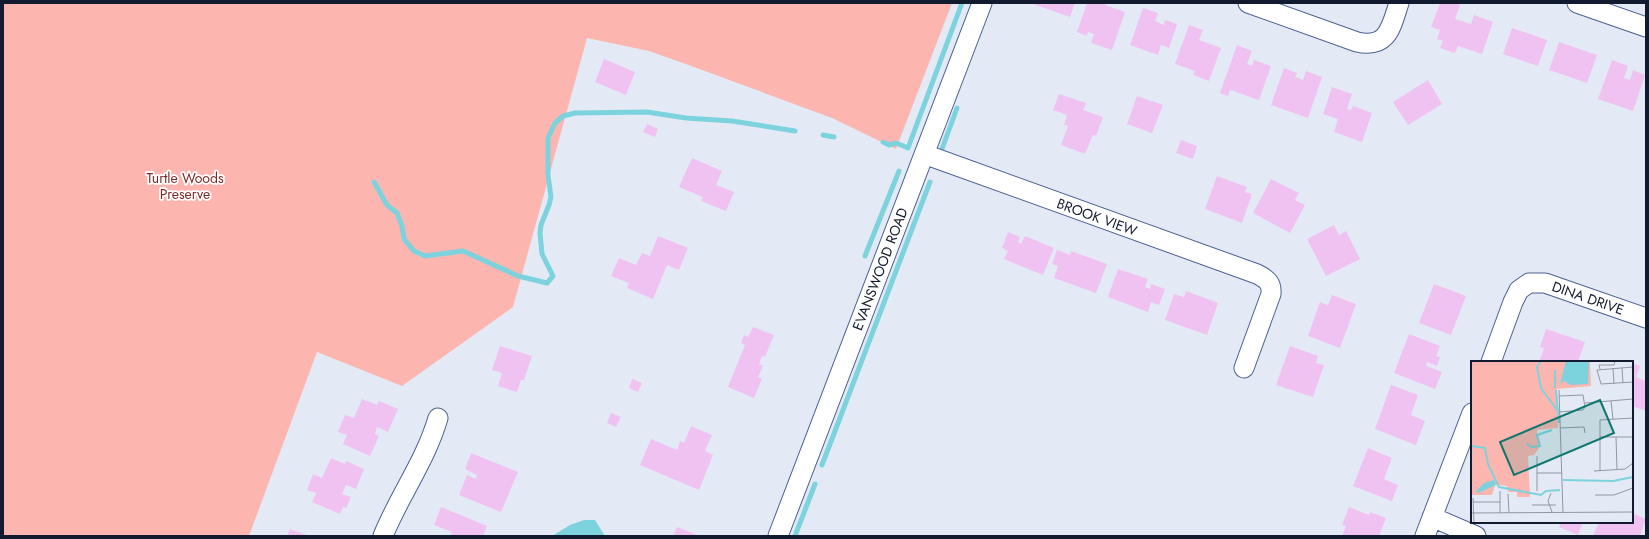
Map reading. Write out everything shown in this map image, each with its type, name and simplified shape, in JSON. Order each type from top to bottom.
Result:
[{"type":"street","name":"EVANSWOOD ROAD","points":[[778,536],[982,3]]},
{"type":"street","points":[[1248,3],[1351,40],[1369,44],[1378,43],[1385,37],[1399,3]]},
{"type":"street","points":[[1577,3],[1646,27]]},
{"type":"street","name":"BROOK VIEW","points":[[924,154],[1257,274],[1269,282],[1272,288],[1272,294],[1244,368]]},
{"type":"street","name":"DINA DRIVE","points":[[1491,361],[1513,302],[1519,290],[1529,283],[1545,283],[1646,318]]},
{"type":"street","points":[[1425,536],[1471,416]]},
{"type":"street","points":[[383,536],[398,501],[427,451],[438,418]]},
{"type":"street","points":[[1432,518],[1476,536]]},
{"type":"green space","name":"Turtle Woods Preserve","points":[[3,3],[952,3],[896,149],[832,118],[694,67],[649,51],[587,38],[513,307],[402,386],[317,352],[249,536],[3,536]]},
{"type":"water","points":[[584,520],[595,520],[605,536],[552,536],[570,525]]},
{"type":"building","points":[[1030,3],[1075,3],[1070,17]]},
{"type":"building","points":[[1087,3],[1106,3],[1105,5],[1125,12],[1112,50],[1091,43],[1094,34],[1088,32],[1087,36],[1077,32]]},
{"type":"building","points":[[1440,3],[1456,3],[1460,5],[1455,19],[1471,24],[1474,15],[1493,22],[1482,54],[1458,46],[1455,53],[1440,48],[1443,41],[1437,39],[1440,30],[1431,27]]},
{"type":"building","points":[[1143,8],[1158,13],[1155,21],[1164,25],[1165,20],[1177,24],[1169,48],[1161,45],[1158,55],[1130,45]]},
{"type":"building","points":[[1189,25],[1203,30],[1199,40],[1221,48],[1209,81],[1193,75],[1195,71],[1175,64]]},
{"type":"building","points":[[1512,28],[1547,40],[1538,66],[1503,54]]},
{"type":"building","points":[[1559,42],[1597,55],[1587,83],[1549,70]]},
{"type":"building","points":[[1237,45],[1252,51],[1247,64],[1252,66],[1254,60],[1271,66],[1259,100],[1230,90],[1228,96],[1220,93]]},
{"type":"building","points":[[604,59],[635,72],[626,95],[595,82]]},
{"type":"building","points":[[1612,60],[1628,66],[1624,78],[1630,80],[1633,70],[1645,75],[1633,111],[1598,99]]},
{"type":"building","points":[[1284,68],[1297,73],[1295,77],[1303,80],[1306,71],[1322,77],[1308,118],[1271,105]]},
{"type":"building","points":[[1428,80],[1442,104],[1408,125],[1393,102]]},
{"type":"building","points":[[1332,87],[1352,94],[1347,109],[1351,110],[1353,106],[1372,113],[1362,142],[1334,132],[1338,119],[1323,114]]},
{"type":"building","points":[[1059,94],[1086,103],[1083,110],[1103,117],[1096,136],[1093,135],[1085,154],[1061,145],[1068,126],[1064,125],[1067,115],[1053,110]]},
{"type":"building","points":[[1137,96],[1163,105],[1152,133],[1127,124]]},
{"type":"building","points":[[647,124],[658,129],[655,137],[643,132]]},
{"type":"building","points":[[1181,140],[1197,146],[1193,159],[1176,153]]},
{"type":"building","points":[[692,158],[722,171],[716,185],[734,192],[726,211],[701,201],[703,197],[679,187]]},
{"type":"building","points":[[1217,176],[1247,187],[1245,192],[1252,194],[1242,223],[1205,209]]},
{"type":"building","points":[[1271,179],[1299,193],[1295,200],[1305,205],[1290,233],[1253,213]]},
{"type":"building","points":[[1334,225],[1339,235],[1346,231],[1360,259],[1326,276],[1307,239]]},
{"type":"building","points":[[1008,232],[1020,237],[1018,242],[1021,244],[1025,236],[1054,248],[1043,275],[1004,259],[1008,251],[1002,248]]},
{"type":"building","points":[[658,236],[688,248],[679,270],[667,265],[653,299],[627,288],[629,283],[611,276],[619,258],[636,265],[642,253],[650,256]]},
{"type":"building","points":[[1057,250],[1070,255],[1071,251],[1107,264],[1096,293],[1054,278],[1058,266],[1052,264]]},
{"type":"building","points":[[1118,269],[1148,279],[1145,287],[1150,289],[1151,284],[1165,289],[1159,305],[1151,302],[1148,312],[1108,297]]},
{"type":"building","points":[[1434,284],[1466,296],[1451,335],[1419,323]]},
{"type":"building","points":[[1186,291],[1218,303],[1207,335],[1165,320],[1174,294],[1184,297]]},
{"type":"building","points":[[1332,295],[1356,304],[1340,348],[1308,336],[1320,302],[1328,305]]},
{"type":"building","points":[[753,327],[774,335],[765,357],[762,356],[759,364],[763,366],[758,377],[762,379],[754,398],[728,387],[745,345],[741,343],[744,335],[748,337]]},
{"type":"building","points":[[1546,329],[1585,342],[1578,361],[1539,361],[1544,348],[1540,347]]},
{"type":"building","points":[[1409,334],[1440,346],[1436,356],[1440,357],[1437,366],[1427,362],[1426,366],[1442,372],[1435,389],[1394,373]]},
{"type":"building","points":[[500,346],[532,356],[524,380],[521,380],[517,392],[498,386],[502,373],[492,370]]},
{"type":"building","points":[[1290,346],[1318,356],[1316,363],[1324,365],[1313,397],[1276,385]]},
{"type":"building","points":[[1633,363],[1640,366],[1636,377],[1646,381],[1646,411],[1633,406]]},
{"type":"building","points":[[632,379],[642,383],[638,392],[629,388]]},
{"type":"building","points":[[1391,385],[1418,395],[1411,415],[1425,421],[1416,445],[1375,429]]},
{"type":"building","points":[[362,399],[377,405],[379,401],[398,409],[388,432],[377,427],[375,434],[379,436],[370,456],[343,444],[347,435],[338,432],[345,415],[354,418]]},
{"type":"building","points":[[611,413],[621,417],[616,427],[607,423]]},
{"type":"building","points":[[691,426],[712,435],[705,451],[713,455],[699,490],[640,465],[651,439],[677,450],[680,441],[684,443]]},
{"type":"building","points":[[1368,448],[1392,458],[1384,479],[1398,485],[1392,501],[1353,486]]},
{"type":"building","points":[[471,453],[518,472],[501,512],[459,495],[467,475],[476,479],[477,475],[465,469]]},
{"type":"building","points":[[331,458],[345,464],[346,461],[364,469],[356,489],[346,485],[342,494],[351,497],[346,508],[343,507],[340,514],[312,502],[316,493],[307,490],[313,474],[322,478]]},
{"type":"building","points":[[441,507],[487,526],[483,536],[450,536],[452,532],[434,525]]},
{"type":"building","points":[[1349,507],[1369,515],[1370,512],[1386,518],[1379,536],[1342,536],[1346,526],[1342,525]]},
{"type":"building","points":[[1633,513],[1646,519],[1640,536],[1593,536],[1599,523],[1633,523]]},
{"type":"building","points":[[1561,523],[1583,523],[1578,535],[1559,527]]},
{"type":"building","points":[[677,527],[700,536],[673,536]]},
{"type":"building","points":[[290,529],[309,536],[287,536]]},
{"type":"waterway","points":[[883,142],[889,145],[896,143],[908,148],[962,3]]},
{"type":"waterway","points":[[942,149],[957,108]]},
{"type":"waterway","points":[[374,182],[387,205],[397,213],[402,226],[404,239],[414,251],[425,256],[463,251],[518,276],[547,283],[553,276],[542,254],[540,233],[541,225],[551,197],[548,175],[548,138],[555,123],[563,116],[575,113],[647,112],[686,118],[732,121],[795,131]]},
{"type":"waterway","points":[[823,135],[834,137]]},
{"type":"waterway","points":[[865,256],[899,171]]},
{"type":"waterway","points":[[822,465],[930,182]]},
{"type":"waterway","points":[[795,536],[815,484]]}]
